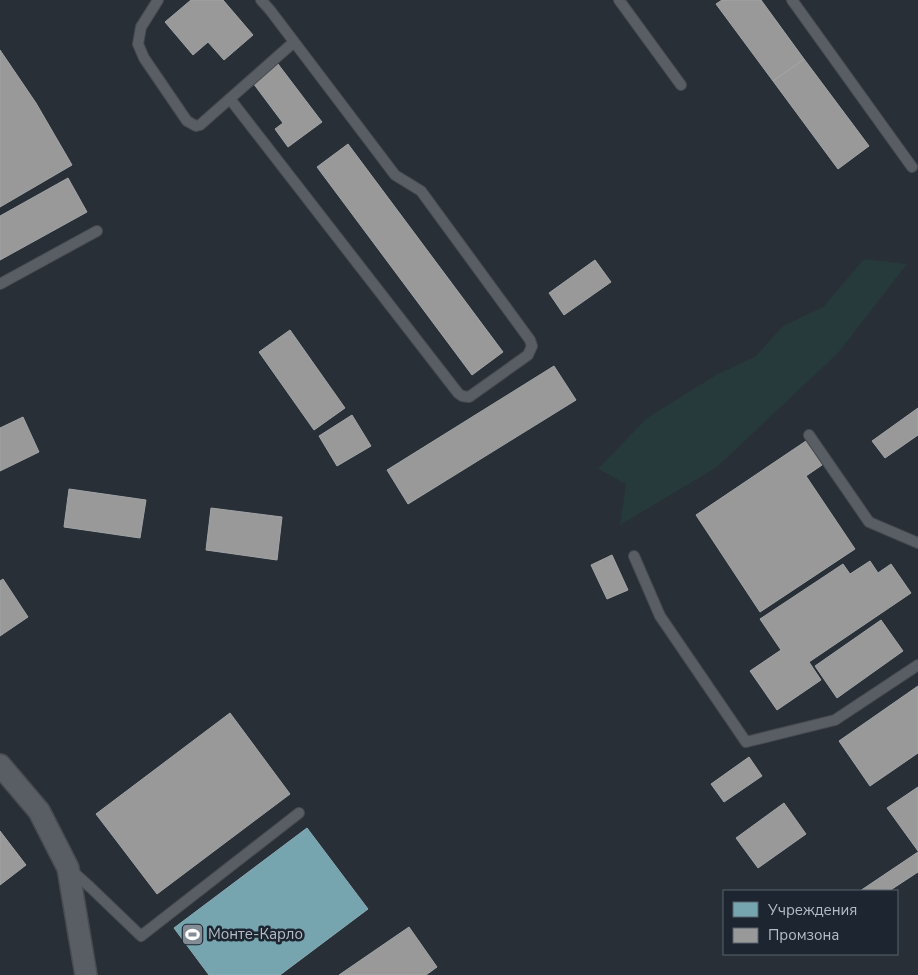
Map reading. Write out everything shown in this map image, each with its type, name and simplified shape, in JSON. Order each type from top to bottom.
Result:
[{"type":"street","points":[[0,765],[39,811],[68,868],[86,975]]},
{"type":"lane","points":[[158,0],[141,27],[138,44],[144,58],[188,121],[196,126],[200,125],[294,42]]},
{"type":"lane","points":[[230,99],[458,393],[469,397],[528,354],[532,346],[530,340],[422,191],[395,175],[261,0]]},
{"type":"lane","points":[[619,0],[681,85]]},
{"type":"lane","points":[[792,0],[912,167]]},
{"type":"lane","points":[[0,284],[97,231]]},
{"type":"lane","points":[[809,435],[869,522],[918,543]]},
{"type":"lane","points":[[634,556],[660,616],[746,742],[835,720],[918,665]]},
{"type":"lane","points":[[68,868],[90,886],[141,936],[299,813]]},
{"type":"shaded area","points":[[864,259],[907,264],[838,353],[717,467],[620,525],[626,484],[598,469],[647,418],[716,375],[756,356],[783,326],[823,307]]},
{"type":"building: Учреждения","points":[[307,828],[368,909],[280,975],[209,975],[174,928]]},
{"type":"building: Промзона","points":[[191,0],[223,0],[253,35],[224,60],[208,42],[193,55],[165,22]]},
{"type":"building: Промзона","points":[[722,0],[761,0],[804,59],[773,81],[716,4]]},
{"type":"building: Промзона","points":[[0,50],[36,103],[72,165],[0,207]]},
{"type":"building: Промзона","points":[[804,59],[869,146],[838,169],[773,81]]},
{"type":"building: Промзона","points":[[278,64],[322,122],[288,147],[275,129],[283,123],[253,83]]},
{"type":"building: Промзона","points":[[348,144],[503,352],[472,375],[317,167]]},
{"type":"building: Промзона","points":[[68,178],[87,212],[0,260],[0,216]]},
{"type":"building: Промзона","points":[[595,260],[611,282],[564,315],[549,293]]},
{"type":"building: Промзона","points":[[290,330],[345,408],[314,430],[259,352]]},
{"type":"building: Промзона","points":[[554,366],[576,400],[408,504],[387,470]]},
{"type":"building: Промзона","points":[[918,408],[918,435],[885,458],[872,441]]},
{"type":"building: Промзона","points":[[352,415],[371,446],[337,466],[319,436]]},
{"type":"building: Промзона","points":[[23,417],[39,452],[0,471],[0,428]]},
{"type":"building: Промзона","points":[[806,441],[822,465],[806,476],[855,549],[760,612],[696,515]]},
{"type":"building: Промзона","points":[[69,489],[146,500],[140,538],[64,527]]},
{"type":"building: Промзона","points":[[211,508],[282,517],[277,560],[206,550]]},
{"type":"building: Промзона","points":[[612,555],[628,590],[607,599],[591,565]]},
{"type":"building: Промзона","points":[[870,561],[878,573],[891,564],[911,593],[809,662],[821,680],[777,710],[750,671],[781,650],[760,619],[843,564],[850,574]]},
{"type":"building: Промзона","points":[[3,579],[28,617],[0,636],[0,581]]},
{"type":"building: Промзона","points":[[881,620],[903,651],[837,698],[815,666]]},
{"type":"building: Промзона","points":[[918,686],[918,753],[870,786],[839,741]]},
{"type":"building: Промзона","points":[[230,713],[290,794],[157,894],[96,814]]},
{"type":"building: Промзона","points":[[749,757],[762,776],[724,802],[711,784]]},
{"type":"building: Промзона","points":[[918,787],[918,851],[887,808]]},
{"type":"building: Промзона","points":[[784,803],[806,834],[758,868],[736,838]]},
{"type":"building: Промзона","points":[[0,831],[26,865],[0,885]]},
{"type":"building: Промзона","points":[[918,852],[918,872],[891,890],[861,890]]},
{"type":"building: Промзона","points":[[409,927],[437,967],[426,975],[339,975]]},
{"type":"place","name":"Монте-Карло","points":[[192,934]]}]
